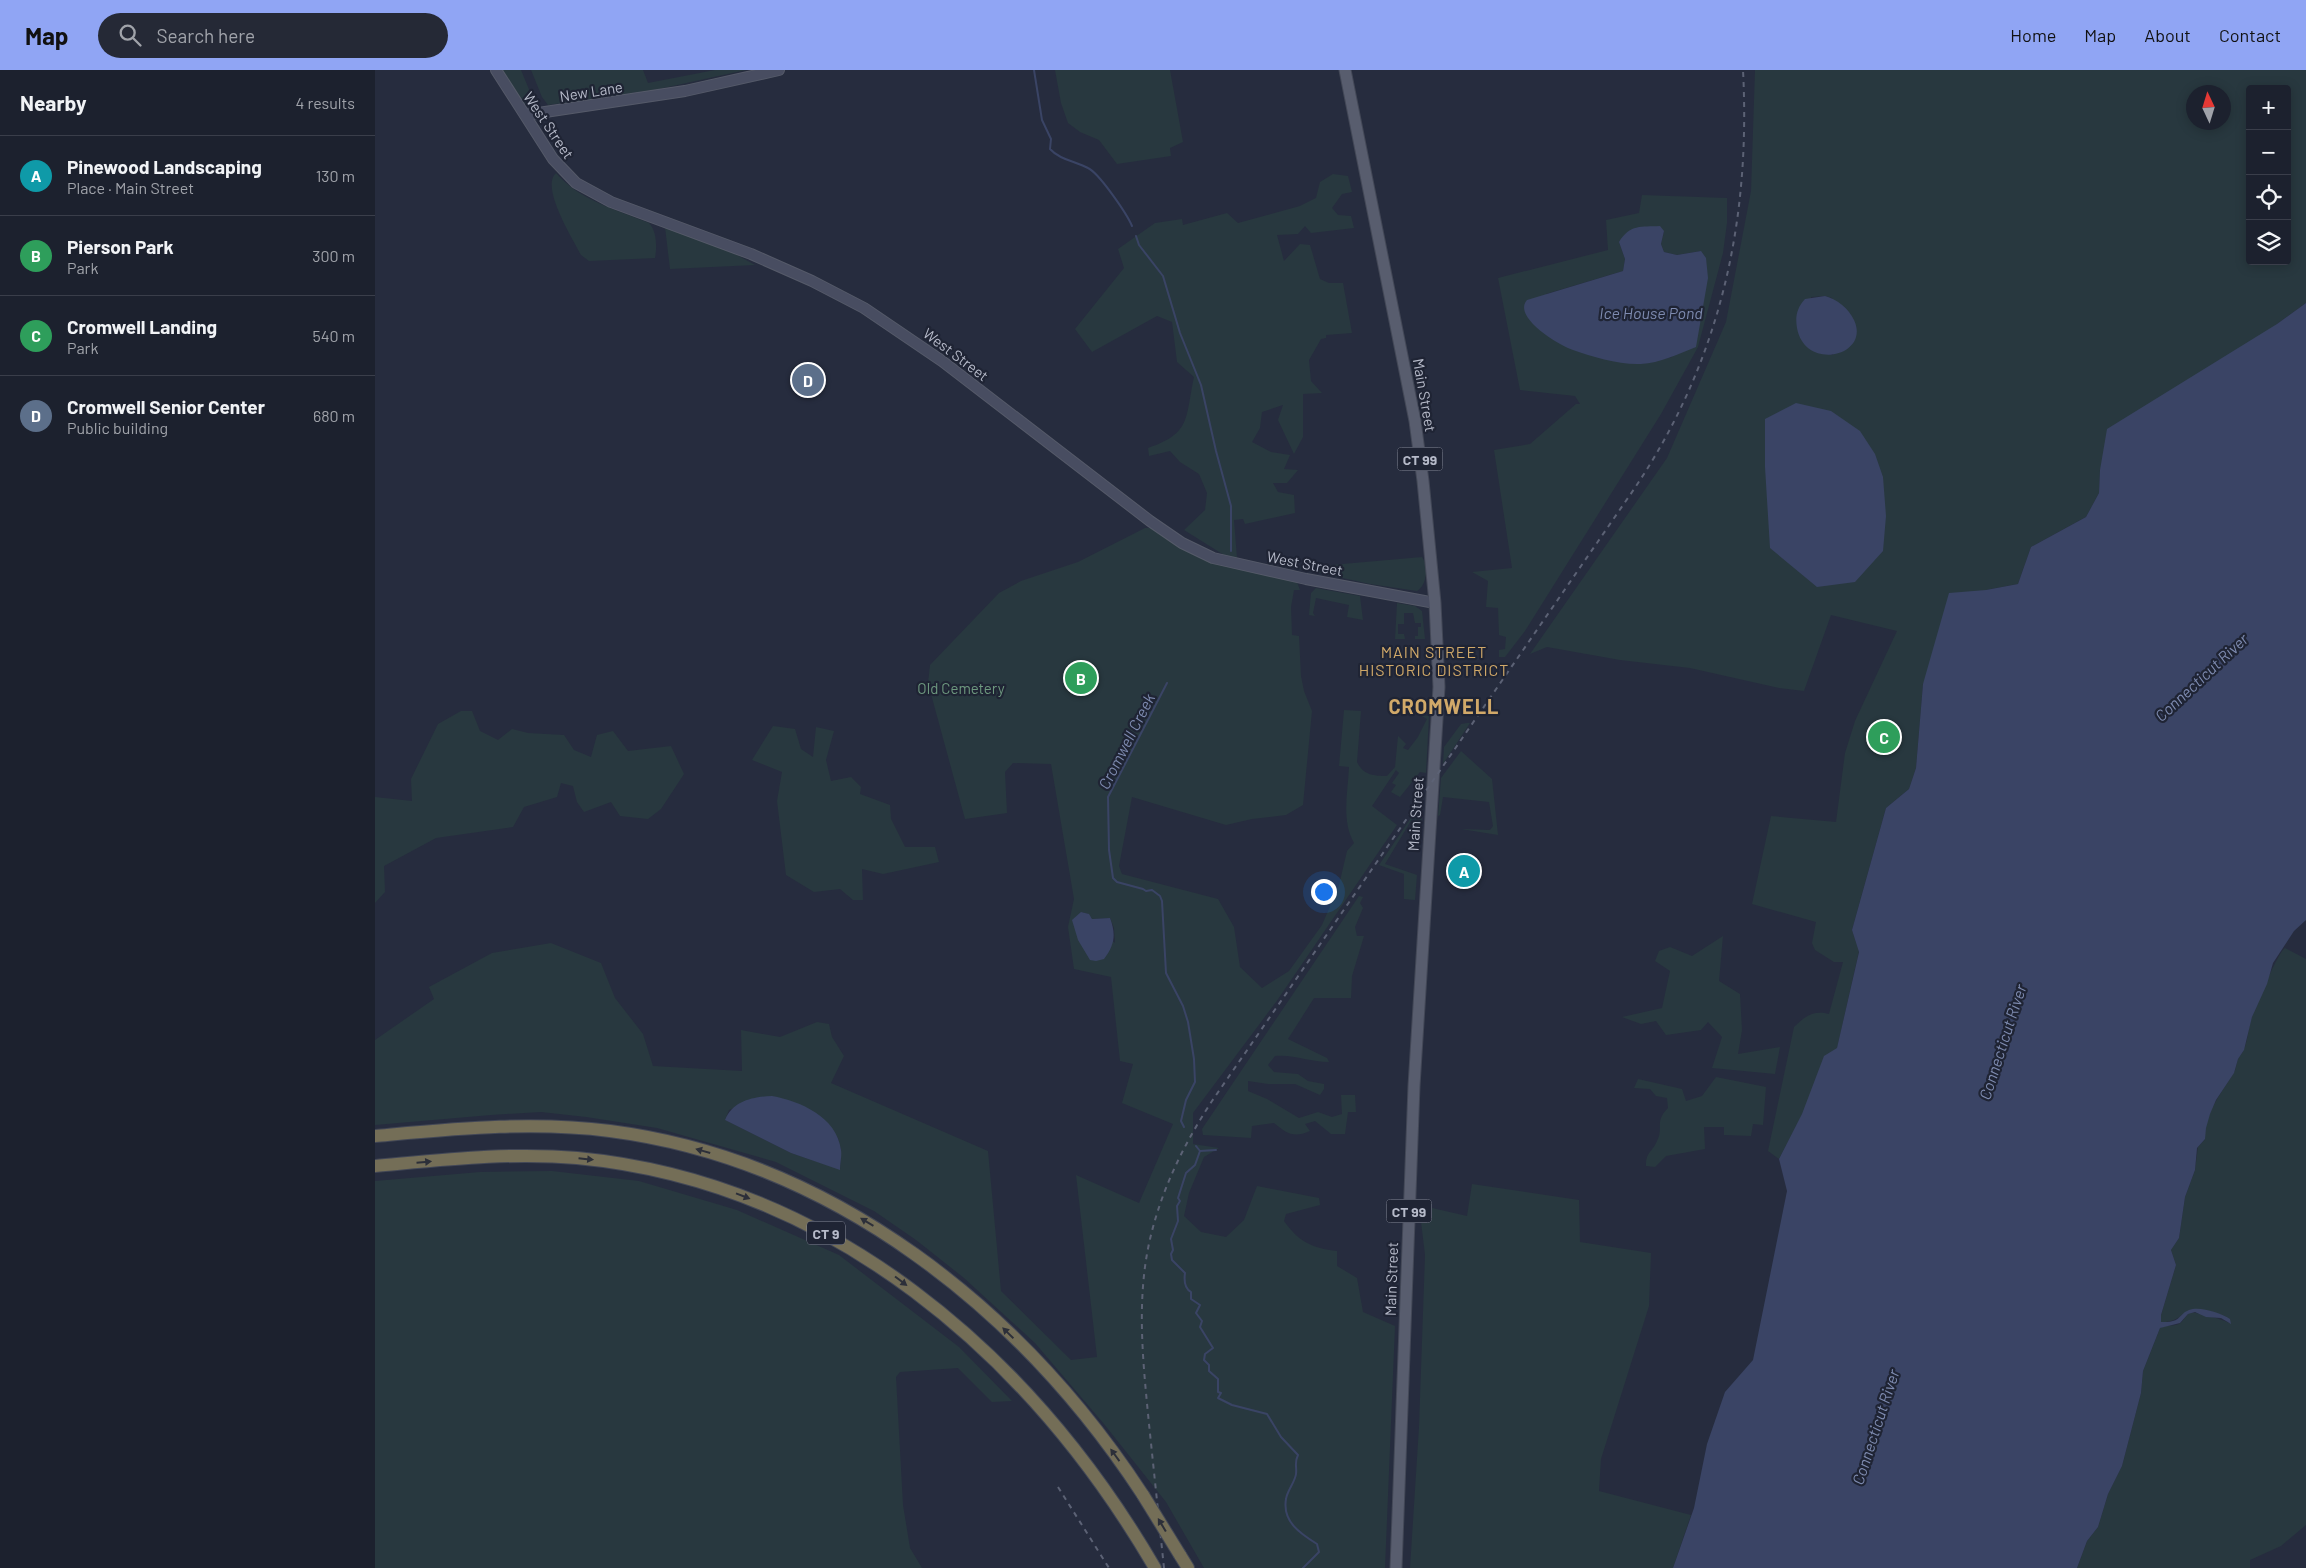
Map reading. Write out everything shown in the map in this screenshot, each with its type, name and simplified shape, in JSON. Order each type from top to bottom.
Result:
[{"type":"highway","name":"CT 9","points":[[375,1136],[512,1125],[560,1126],[610,1131],[702,1150],[750,1166],[802,1187],[856,1215],[938,1271],[982,1308],[1022,1346],[1068,1396],[1115,1454],[1188,1568]]},
{"type":"highway","name":"CT 9","points":[[375,1166],[498,1156],[549,1156],[605,1161],[651,1169],[703,1182],[752,1199],[809,1224],[854,1249],[903,1282],[943,1314],[990,1358],[1027,1396],[1069,1445],[1107,1495],[1153,1564]]},
{"type":"main road","name":"West Street","points":[[495,70],[560,168],[585,189],[611,202],[751,254],[825,287],[864,308],[942,361],[1150,521],[1197,551],[1211,558],[1243,566],[1435,603]]},
{"type":"main road","name":"New Lane","points":[[525,116],[685,91],[779,70]]},
{"type":"main road","name":"Main Street","points":[[1345,70],[1413,406],[1423,481],[1435,603],[1439,706],[1414,1086],[1396,1568]]},
{"type":"green space","points":[[500,70],[521,70],[533,99],[533,106],[528,105],[519,98]]},
{"type":"green space","points":[[531,70],[643,70],[648,83],[715,70],[746,70],[659,89],[548,105],[542,97]]},
{"type":"green space","points":[[1055,70],[1170,70],[1183,142],[1170,148],[1171,156],[1117,164],[1099,140],[1080,132],[1068,123],[1061,103]]},
{"type":"green space","points":[[1755,70],[2306,70],[2306,303],[2277,324],[2100,470],[2099,493],[2086,517],[2031,547],[2018,584],[1986,590],[1923,684],[1916,768],[1909,789],[1886,808],[1852,930],[1859,951],[1837,1049],[1779,1159],[1768,1151],[1794,1027],[1814,1013],[1829,1014],[1843,962],[1834,962],[1815,950],[1812,943],[1816,922],[1752,904],[1771,816],[1836,822],[1845,753],[1855,721],[1897,631],[1831,615],[1804,691],[1779,688],[1690,668],[1620,660],[1547,647],[1530,654],[1667,458],[1726,322],[1751,191]],"holes":[[[1825,296],[1832,298],[1833,355],[1812,350],[1811,297]]]},
{"type":"green space","points":[[556,173],[565,182],[587,197],[649,223],[655,235],[655,258],[589,261],[581,255],[565,226],[555,201],[552,180]]},
{"type":"green space","points":[[1333,174],[1348,176],[1352,192],[1342,194],[1332,208],[1338,215],[1351,216],[1354,228],[1311,233],[1305,226],[1298,234],[1277,235],[1284,261],[1300,244],[1310,245],[1320,279],[1329,283],[1343,283],[1352,333],[1326,335],[1326,338],[1321,339],[1309,360],[1311,381],[1322,393],[1303,394],[1303,437],[1294,454],[1278,420],[1283,405],[1262,412],[1260,428],[1252,442],[1271,452],[1290,455],[1284,469],[1298,470],[1287,483],[1273,483],[1278,492],[1294,495],[1295,513],[1245,524],[1243,519],[1234,520],[1237,558],[1224,555],[1184,530],[1205,510],[1207,493],[1199,474],[1180,462],[1170,451],[1149,456],[1148,448],[1162,442],[1180,430],[1187,414],[1194,377],[1177,362],[1172,322],[1157,316],[1092,352],[1075,329],[1124,268],[1118,249],[1155,223],[1182,219],[1183,225],[1227,213],[1238,223],[1300,206],[1316,198],[1320,182]]},
{"type":"green space","points":[[1642,195],[1727,198],[1727,223],[1723,253],[1698,347],[1661,414],[1525,631],[1505,657],[1499,657],[1499,650],[1505,649],[1506,637],[1499,635],[1498,608],[1486,607],[1488,581],[1472,572],[1512,568],[1494,450],[1530,444],[1576,404],[1580,404],[1575,396],[1520,390],[1498,278],[1608,250],[1606,220],[1639,213]],"holes":[[[1664,231],[1661,244],[1664,252],[1677,255],[1701,251],[1672,357],[1640,364],[1546,294],[1623,271],[1625,259],[1619,242]]]},
{"type":"green space","points":[[665,227],[737,255],[755,265],[670,269]]},
{"type":"green space","name":"Old Cemetery","points":[[1145,528],[1151,528],[1218,564],[1297,582],[1300,590],[1294,590],[1291,607],[1292,635],[1299,636],[1301,676],[1304,691],[1312,711],[1303,805],[1286,815],[1252,819],[1226,825],[1132,797],[1119,866],[1122,874],[1218,899],[1234,927],[1240,967],[1262,988],[1289,971],[1322,925],[1339,885],[1347,851],[1354,843],[1346,815],[1349,767],[1339,766],[1344,710],[1361,711],[1357,762],[1362,770],[1378,776],[1387,776],[1395,767],[1398,736],[1406,744],[1403,748],[1408,750],[1418,737],[1427,719],[1420,715],[1429,716],[1426,773],[1420,772],[1400,797],[1391,792],[1396,785],[1392,783],[1399,773],[1396,770],[1372,806],[1397,825],[1276,1002],[1193,1113],[1193,1144],[1219,1148],[1204,1157],[1189,1193],[1184,1216],[1201,1232],[1226,1237],[1244,1220],[1257,1186],[1319,1198],[1320,1205],[1286,1214],[1284,1221],[1295,1234],[1307,1243],[1337,1251],[1337,1266],[1357,1278],[1363,1312],[1395,1326],[1385,1568],[1204,1568],[1166,1502],[1104,1424],[1035,1343],[964,1278],[916,1240],[874,1211],[776,1162],[657,1128],[541,1112],[375,1125],[375,1040],[434,999],[429,987],[492,953],[551,943],[601,963],[615,998],[643,1034],[653,1066],[742,1071],[741,1030],[780,1037],[817,1022],[829,1024],[832,1037],[844,1056],[831,1083],[988,1151],[1001,1291],[1071,1360],[1097,1357],[1076,1175],[1139,1203],[1173,1124],[1122,1103],[1133,1064],[1120,1061],[1111,977],[1074,969],[1068,927],[1074,899],[1051,764],[1013,763],[1005,772],[1007,813],[965,819],[928,683],[930,665],[999,593],[1021,581],[1078,562]],"holes":[[[1081,912],[1088,914],[1092,919],[1110,918],[1114,928],[1115,943]],[[759,1097],[838,1138],[841,1151],[840,1169],[791,1153],[725,1120],[729,1110]]]},
{"type":"green space","points":[[1422,557],[1426,565],[1426,575],[1423,584],[1417,591],[1370,584],[1297,568]]},
{"type":"green space","points":[[1316,588],[1360,596],[1363,620],[1347,617],[1349,605],[1316,598],[1313,613],[1315,616],[1309,615],[1311,593]]},
{"type":"green space","points":[[1397,603],[1415,606],[1422,611],[1425,639],[1415,639],[1415,636],[1418,636],[1418,627],[1421,627],[1421,623],[1415,623],[1413,613],[1404,613],[1404,624],[1398,624],[1398,634],[1404,634],[1405,639],[1395,639]]},
{"type":"green space","points":[[461,711],[472,711],[480,731],[498,740],[512,729],[528,733],[564,735],[574,750],[591,757],[597,735],[613,731],[628,751],[671,746],[684,774],[661,809],[648,819],[620,816],[611,802],[584,812],[577,802],[573,786],[561,783],[557,797],[524,807],[513,827],[436,838],[384,866],[385,892],[375,903],[375,797],[412,801],[411,779],[438,724]]},
{"type":"green space","points":[[1470,723],[1443,764],[1444,747],[1461,724]]},
{"type":"green space","points":[[773,726],[795,729],[801,749],[813,757],[816,727],[834,731],[826,760],[831,781],[851,777],[861,787],[860,794],[890,805],[891,819],[905,847],[935,847],[939,862],[883,874],[862,869],[863,900],[853,900],[840,889],[814,892],[786,875],[777,801],[782,772],[752,760]]},
{"type":"green space","points":[[1461,751],[1492,779],[1498,835],[1461,829],[1490,830],[1493,826],[1489,802],[1443,797],[1440,815],[1438,816],[1441,778]]},
{"type":"green space","points":[[1423,800],[1421,831],[1418,829],[1419,820],[1412,819],[1385,864],[1417,875],[1415,900],[1404,899],[1404,874],[1379,865]]},
{"type":"green space","points":[[1359,896],[1363,897],[1360,903],[1363,908],[1355,927],[1357,936],[1364,936],[1352,976],[1351,998],[1314,998],[1288,1039],[1327,1058],[1329,1062],[1275,1056],[1268,1065],[1274,1072],[1298,1074],[1308,1081],[1324,1084],[1324,1089],[1320,1095],[1295,1084],[1268,1084],[1248,1081],[1248,1091],[1267,1099],[1299,1118],[1318,1112],[1332,1117],[1342,1114],[1341,1095],[1355,1095],[1356,1112],[1348,1112],[1345,1134],[1331,1134],[1315,1121],[1305,1124],[1310,1131],[1299,1134],[1291,1134],[1274,1123],[1252,1126],[1251,1138],[1203,1135],[1202,1129]]},
{"type":"green space","points":[[1723,936],[1719,981],[1740,994],[1742,1030],[1738,1054],[1780,1047],[1775,1074],[1712,1068],[1722,1037],[1708,1022],[1701,1030],[1666,1035],[1656,1021],[1641,1024],[1622,1017],[1662,1008],[1670,971],[1655,961],[1659,951],[1670,947],[1692,956]]},
{"type":"green space","points":[[2285,948],[2306,959],[2306,1525],[2281,1546],[2250,1560],[2250,1568],[2077,1568],[2087,1541],[2098,1527],[2108,1494],[2122,1466],[2141,1393],[2143,1371],[2160,1328],[2179,1324],[2189,1314],[2193,1313],[2210,1316],[2229,1323],[2226,1317],[2203,1310],[2187,1312],[2177,1319],[2167,1322],[2161,1322],[2161,1315],[2176,1265],[2171,1250],[2179,1238],[2185,1197],[2195,1170],[2198,1147],[2205,1139],[2205,1130],[2210,1113],[2234,1072],[2238,1059],[2244,1050],[2251,1020],[2257,1005],[2277,959]]},
{"type":"green space","points":[[1716,1077],[1766,1087],[1763,1125],[1753,1124],[1751,1136],[1724,1135],[1724,1127],[1704,1127],[1705,1149],[1666,1156],[1655,1167],[1646,1166],[1648,1155],[1659,1136],[1661,1117],[1668,1108],[1667,1098],[1656,1096],[1650,1089],[1634,1088],[1638,1079],[1682,1089],[1686,1101],[1702,1096]]},
{"type":"green space","points":[[552,1171],[639,1181],[737,1210],[839,1255],[959,1347],[1012,1401],[992,1402],[958,1368],[900,1372],[896,1377],[903,1505],[910,1548],[922,1568],[375,1568],[375,1181],[480,1172]]},
{"type":"green space","points":[[1472,1184],[1579,1200],[1580,1242],[1651,1253],[1649,1306],[1601,1459],[1599,1491],[1691,1515],[1673,1568],[1410,1568],[1419,1427],[1425,1255],[1419,1205],[1467,1216]]},
{"type":"water","name":"Ice House Pond","points":[[1660,226],[1664,231],[1661,244],[1664,252],[1677,255],[1701,251],[1706,258],[1708,278],[1696,347],[1655,362],[1641,364],[1615,362],[1566,347],[1539,330],[1531,322],[1524,307],[1527,300],[1623,271],[1625,259],[1619,242],[1623,236],[1632,229]]},
{"type":"water","points":[[1825,296],[1846,308],[1854,320],[1857,332],[1853,343],[1846,350],[1835,354],[1823,354],[1812,350],[1802,342],[1797,328],[1797,312],[1805,299]]},
{"type":"water","name":"Connecticut River","points":[[2306,303],[2306,920],[2294,931],[2273,963],[2267,984],[2252,1017],[2244,1050],[2238,1059],[2234,1073],[2216,1100],[2206,1128],[2205,1139],[2197,1148],[2195,1170],[2185,1197],[2179,1238],[2171,1250],[2176,1265],[2161,1315],[2161,1322],[2168,1322],[2176,1320],[2189,1310],[2204,1310],[2216,1312],[2230,1319],[2231,1324],[2221,1318],[2206,1317],[2195,1312],[2188,1314],[2180,1323],[2160,1328],[2143,1371],[2141,1393],[2122,1466],[2108,1494],[2098,1527],[2087,1541],[2077,1568],[1673,1568],[1694,1508],[1707,1444],[1725,1392],[1753,1360],[1787,1191],[1779,1159],[1802,1114],[1824,1056],[1837,1048],[1859,952],[1852,930],[1886,808],[1909,789],[1916,768],[1923,684],[1949,593],[1986,590],[2018,584],[2031,547],[2086,517],[2099,493],[2100,470],[2107,429],[2277,324]]},
{"type":"water","points":[[1796,403],[1831,411],[1860,431],[1875,454],[1883,477],[1886,516],[1883,551],[1855,582],[1817,587],[1770,548],[1765,467],[1765,419]]},
{"type":"water","points":[[1081,912],[1089,914],[1092,919],[1110,918],[1114,934],[1110,949],[1104,959],[1090,960],[1078,940],[1072,920]]},
{"type":"water","points":[[772,1096],[794,1102],[816,1112],[825,1120],[838,1138],[841,1152],[840,1170],[791,1153],[725,1120],[738,1104],[750,1099]]},
{"type":"waterway","points":[[1034,70],[1042,120],[1051,139],[1050,149],[1058,156],[1093,171],[1112,194],[1132,226]]},
{"type":"waterway","points":[[1136,236],[1139,245],[1163,276],[1180,333],[1201,385],[1231,506],[1231,551]]},
{"type":"waterway","name":"Cromwell Creek","points":[[1167,683],[1108,797],[1109,850],[1113,878],[1117,882],[1146,891],[1152,890],[1160,896],[1162,901],[1166,973],[1183,1006],[1188,1022],[1194,1059],[1195,1082],[1186,1100],[1181,1121],[1184,1127]]},
{"type":"waterway","points":[[1196,1146],[1200,1151],[1216,1150]]},
{"type":"waterway","name":"Cromwell Creek","points":[[1200,1151],[1195,1165],[1186,1173],[1178,1198],[1180,1201],[1177,1206],[1178,1221],[1171,1239],[1172,1260],[1185,1273],[1185,1284],[1191,1292],[1191,1299],[1200,1305],[1196,1313],[1202,1321],[1200,1327],[1213,1348],[1205,1354],[1204,1360],[1209,1365],[1209,1371],[1218,1379],[1218,1392],[1221,1393],[1218,1398],[1232,1405],[1267,1414],[1281,1437],[1298,1455],[1295,1477],[1286,1499],[1287,1514],[1294,1526],[1317,1544],[1319,1552],[1303,1568]]},
{"type":"railway","points":[[1164,1568],[1142,1331],[1143,1285],[1146,1262],[1150,1239],[1161,1202],[1183,1150],[1212,1101],[1630,495],[1661,446],[1686,396],[1707,345],[1723,292],[1734,239],[1741,184],[1744,127],[1743,70]]},
{"type":"railway","points":[[1058,1487],[1109,1568]]},
{"type":"place","name":"Cromwell Senior Center","points":[[808,380]]},
{"type":"place","name":"Pierson Park","points":[[1081,678]]},
{"type":"place","name":"Cromwell Landing","points":[[1884,737]]},
{"type":"place","name":"Pinewood Landscaping","points":[[1464,871]]},
{"type":"district","name":"MAIN STREET HISTORIC DISTRICT","points":[[1434,660]]},
{"type":"district","name":"CROMWELL","points":[[1444,706]]}]
